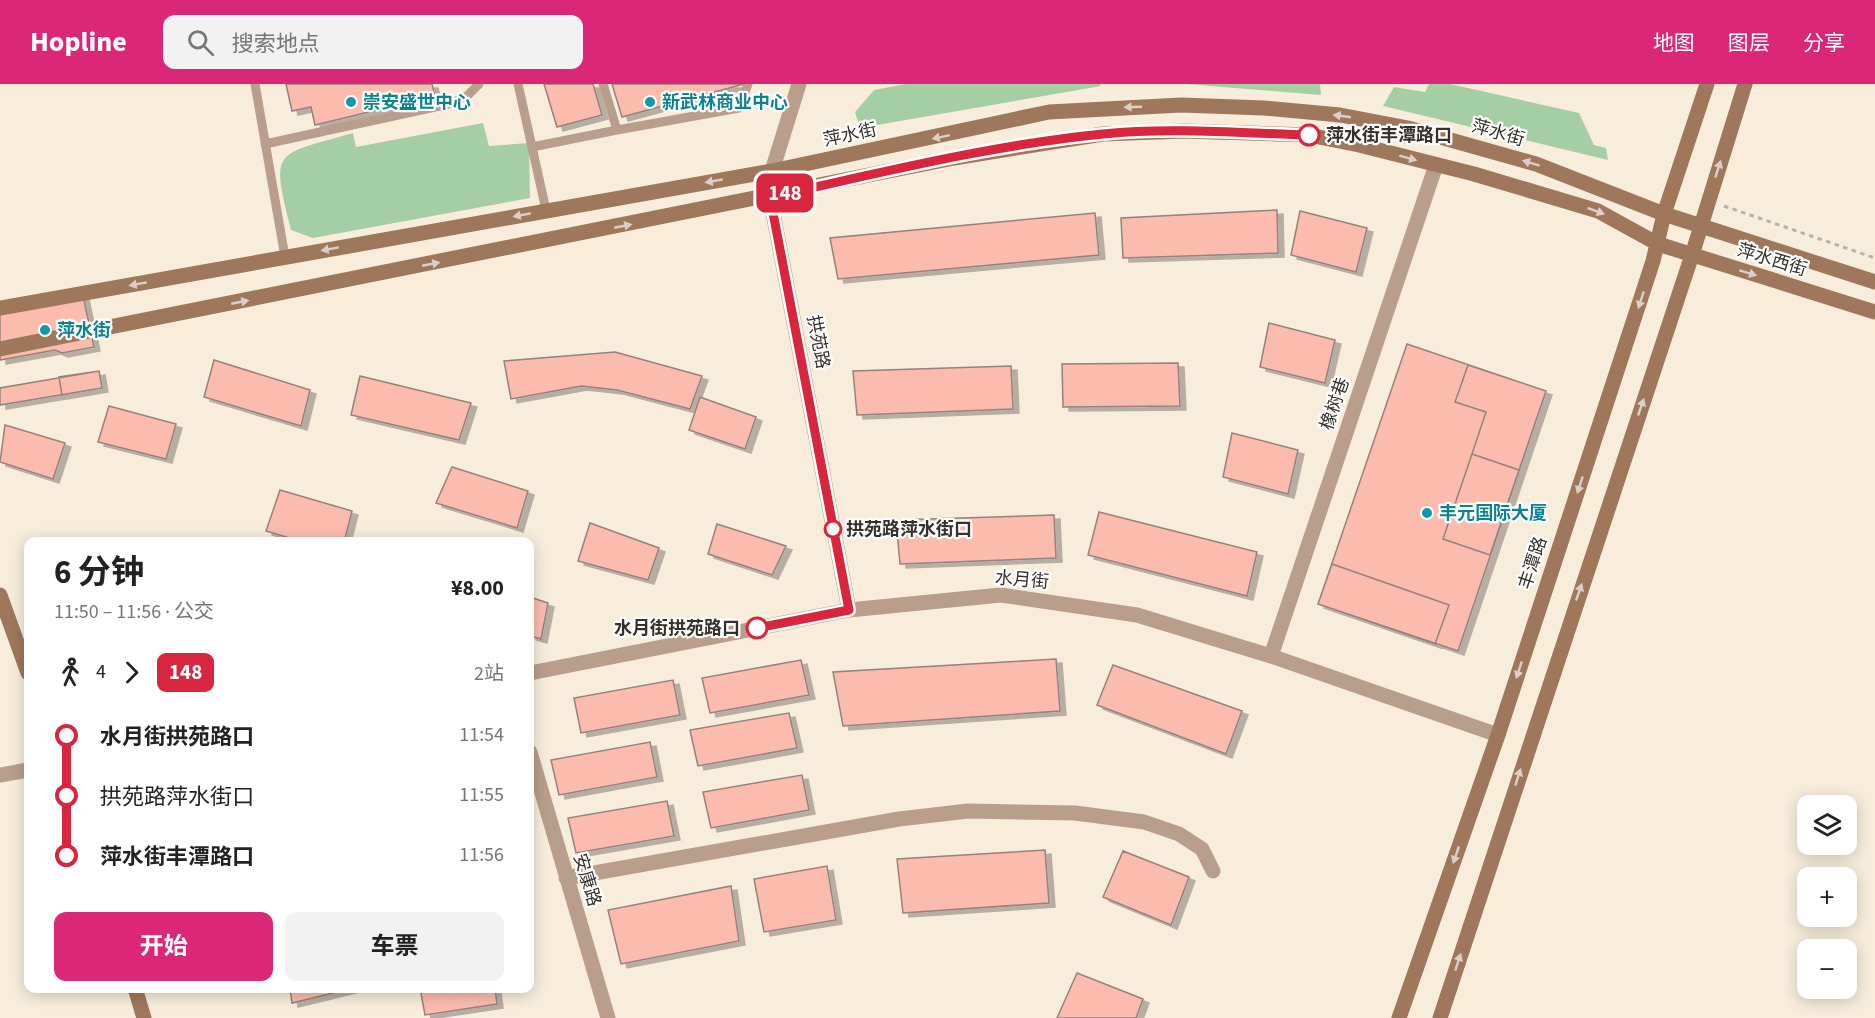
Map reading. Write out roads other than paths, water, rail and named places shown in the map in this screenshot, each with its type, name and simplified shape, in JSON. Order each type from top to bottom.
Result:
[{"type":"main road","name":"丰潭路","points":[[1399,1018],[1498,735],[1658,244],[1664,214],[1707,84]]},
{"type":"main road","points":[[1440,1018],[1692,255],[1745,84]]},
{"type":"main road","name":"萍水街","points":[[0,308],[772,171],[999,125],[1048,112],[1181,105],[1264,108],[1340,115],[1408,128],[1536,164],[1664,214],[1700,225]]},
{"type":"main road","points":[[0,349],[770,197],[954,158],[1103,134],[1185,131],[1309,135],[1359,144],[1598,212],[1658,244]]},
{"type":"main road","name":"萍水西街","points":[[1700,225],[1875,282]]},
{"type":"main road","name":"萍水西街","points":[[1658,244],[1875,312]]},
{"type":"main road","points":[[0,595],[24,662]]},
{"type":"main road","points":[[136,993],[144,1018]]},
{"type":"street","name":"拱苑路","points":[[799,84],[772,171],[770,197],[849,610]]},
{"type":"street","name":"橡树巷","points":[[1271,656],[1436,165]]},
{"type":"street","name":"水月街","points":[[534,672],[849,610],[1001,595],[1137,615],[1271,656],[1498,735]]},
{"type":"street","name":"安康路","points":[[534,766],[608,1018]]},
{"type":"street","points":[[0,775],[24,771]]},
{"type":"street","points":[[566,879],[899,819],[968,811],[1075,813],[1144,822],[1179,834],[1202,849],[1212,871]]},
{"type":"lane","points":[[255,84],[285,258]]},
{"type":"lane","points":[[265,144],[450,104],[467,96],[479,84]]},
{"type":"lane","points":[[518,84],[546,210]]},
{"type":"lane","points":[[603,84],[617,130]]},
{"type":"lane","points":[[532,147],[739,108],[748,84]]},
{"type":"place","name":"崇安盛世中心","points":[[351,102]]},
{"type":"place","name":"新武林商业中心","points":[[650,102]]},
{"type":"place","name":"萍水街丰潭路口","points":[[1309,135]]},
{"type":"place","name":"萍水街","points":[[45,330]]},
{"type":"place","name":"丰元国际大厦","points":[[1427,513]]},
{"type":"place","name":"拱苑路萍水街口","points":[[833,529]]},
{"type":"place","name":"水月街拱苑路口","points":[[757,628]]}]
